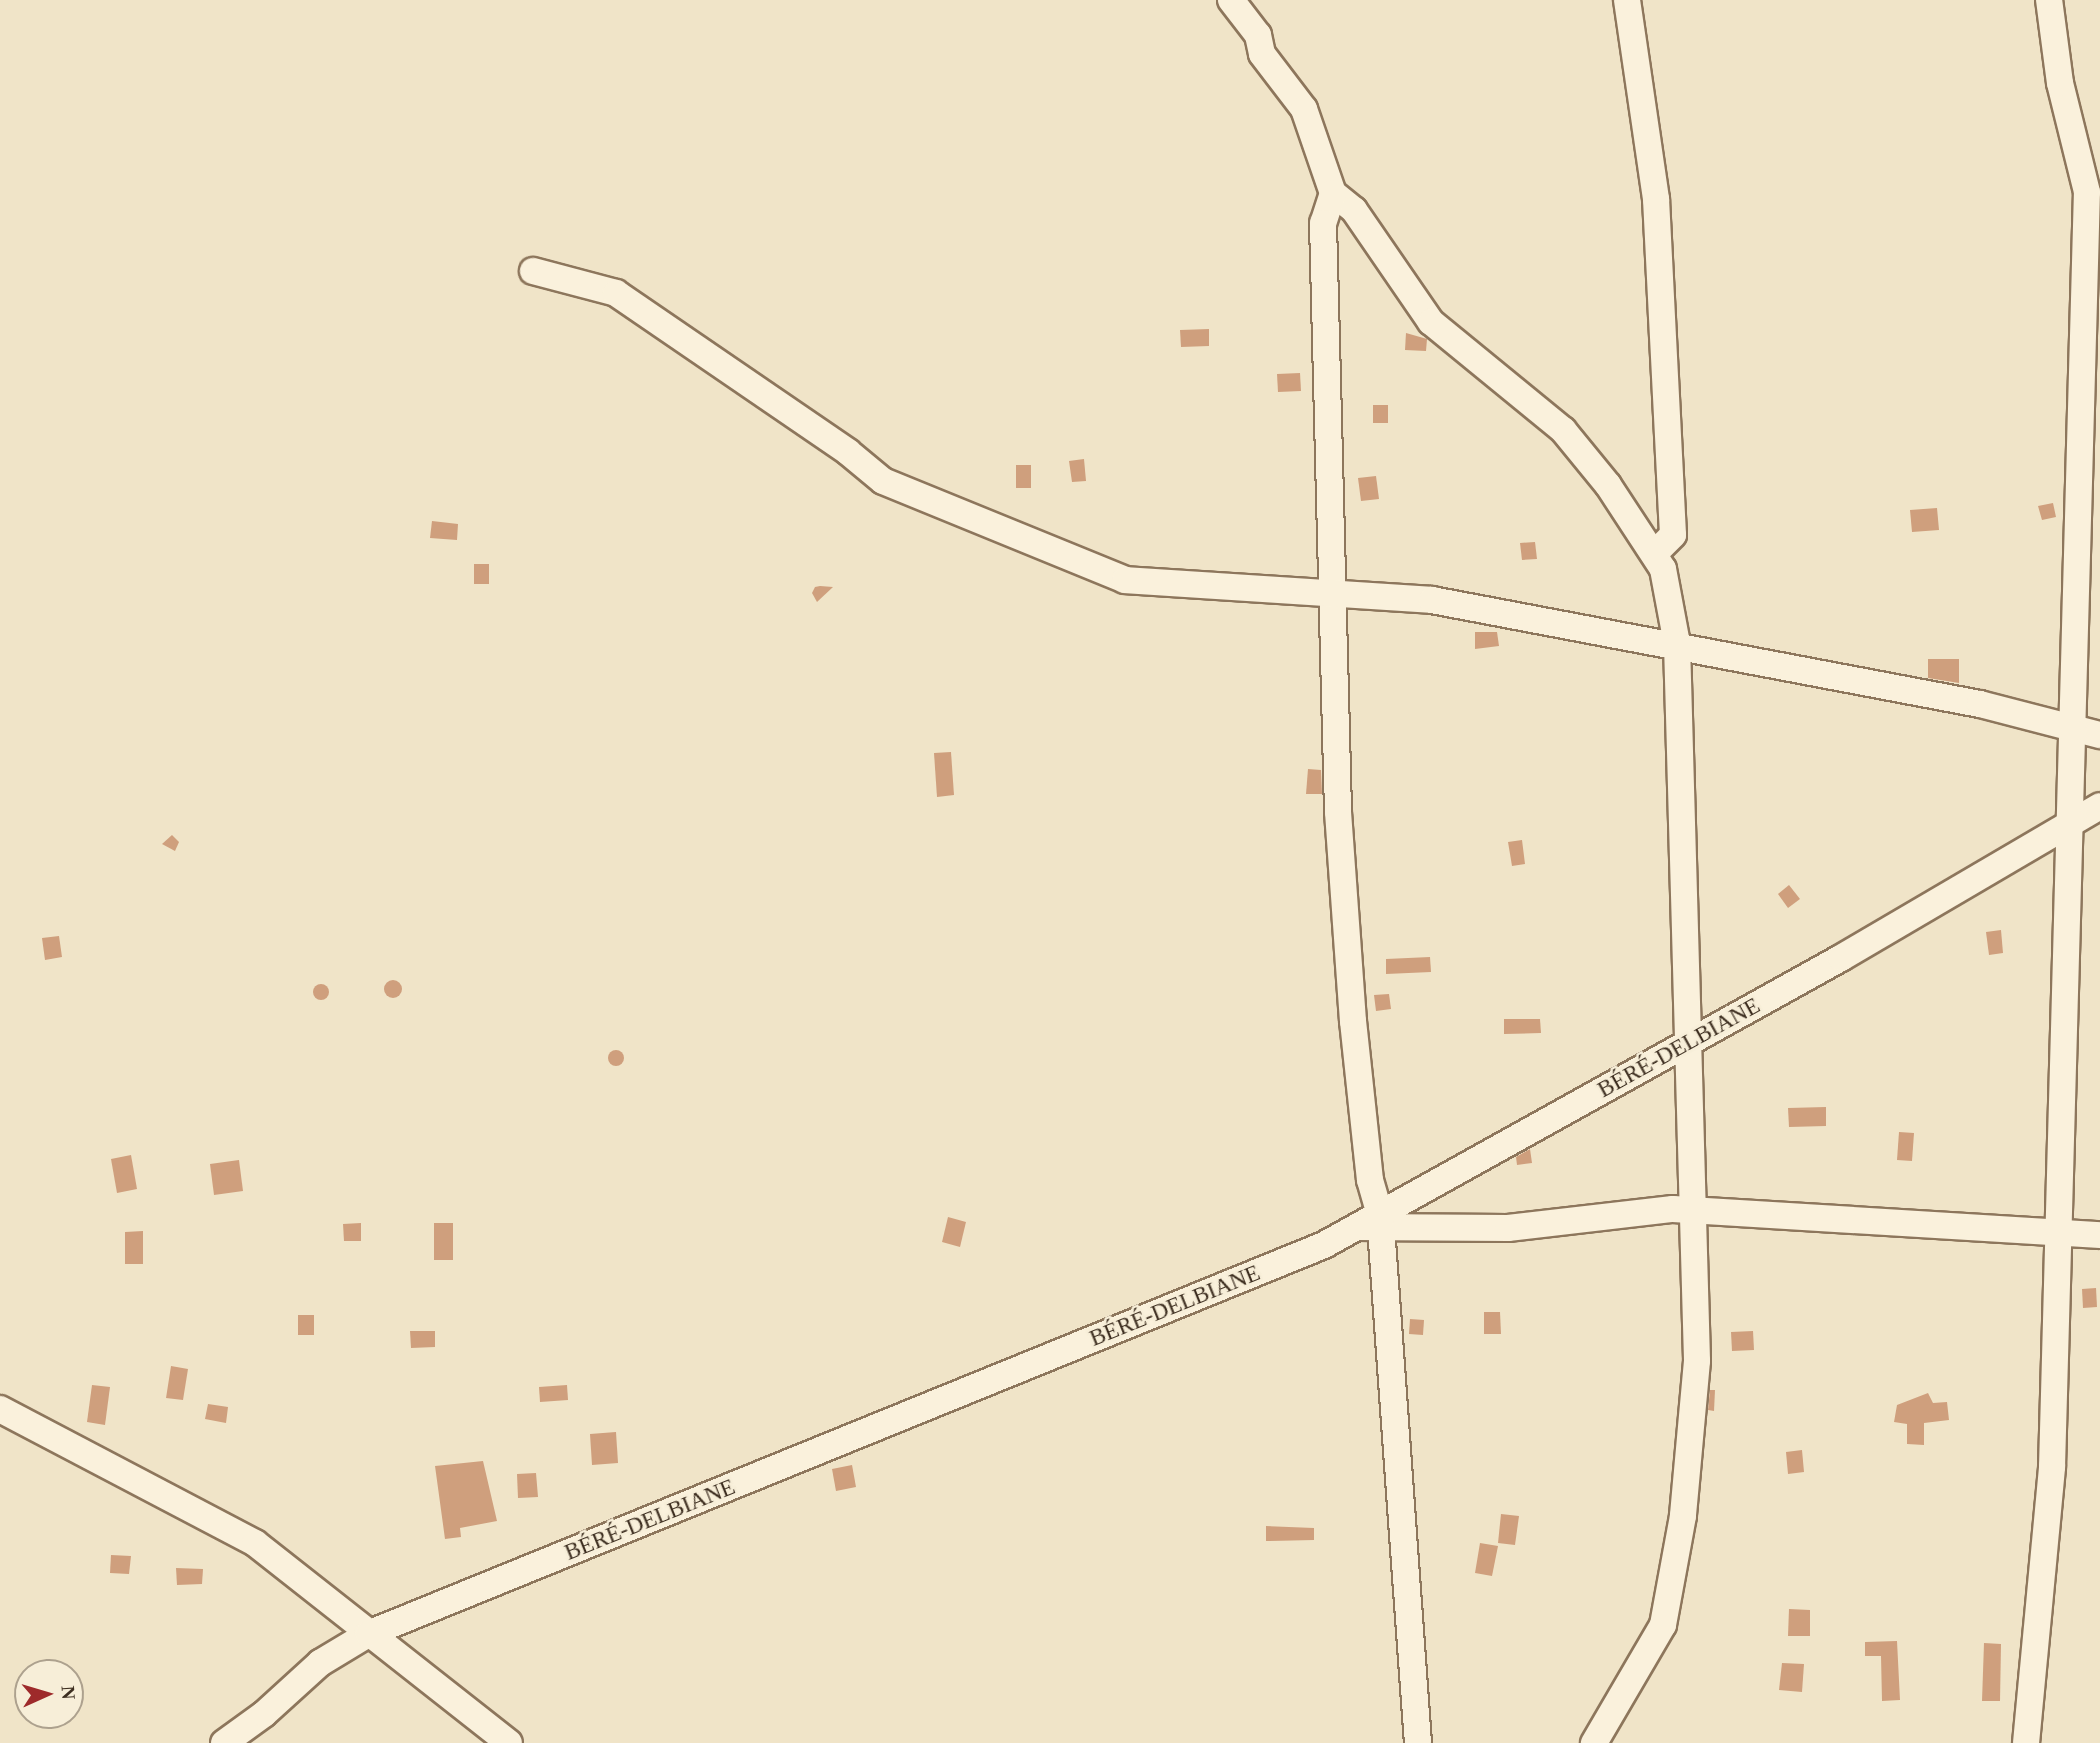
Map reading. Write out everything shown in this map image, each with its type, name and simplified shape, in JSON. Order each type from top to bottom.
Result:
[{"type":"street","points":[[1231,0],[1258,35],[1262,54],[1304,109],[1333,193],[1354,210],[1431,322],[1563,430],[1608,485],[1663,569],[1677,644],[1691,1041],[1698,1361],[1683,1516],[1663,1625],[1594,1743]]},
{"type":"street","points":[[1627,0],[1656,199],[1673,535],[1654,555]]},
{"type":"street","points":[[2025,1743],[2052,1467],[2067,825],[2074,727],[2088,192],[2060,83],[2049,0]]},
{"type":"street","points":[[1333,193],[1324,223],[1338,812],[1353,1021],[1370,1180],[1418,1743]]},
{"type":"street","points":[[533,271],[616,293],[848,452],[883,481],[1125,580],[1432,600],[1626,639],[1677,644],[1980,704],[2100,735]]},
{"type":"street","name":"BÉRÉ-DELBIANE","points":[[224,1743],[264,1714],[320,1662],[368,1634],[1372,1223],[2100,806]]},
{"type":"street","points":[[1372,1223],[1508,1228],[1695,1210],[2100,1235]]},
{"type":"street","points":[[0,1409],[255,1543],[509,1743]]},
{"type":"building","points":[[1209,329],[1209,346],[1181,347],[1180,330]]},
{"type":"building","points":[[1406,333],[1427,339],[1426,351],[1405,350]]},
{"type":"building","points":[[1300,373],[1301,391],[1278,392],[1277,374]]},
{"type":"building","points":[[1373,405],[1388,405],[1388,423],[1373,423]]},
{"type":"building","points":[[1084,459],[1086,481],[1072,482],[1069,461]]},
{"type":"building","points":[[1016,465],[1031,465],[1031,488],[1016,488]]},
{"type":"building","points":[[1376,476],[1379,499],[1361,501],[1358,478]]},
{"type":"building","points":[[2053,503],[2056,517],[2042,520],[2038,506]]},
{"type":"building","points":[[1937,508],[1939,530],[1912,532],[1910,510]]},
{"type":"building","points":[[432,521],[458,524],[457,540],[430,538]]},
{"type":"building","points":[[1535,542],[1537,559],[1522,560],[1520,543]]},
{"type":"building","points":[[474,564],[489,564],[489,584],[474,584]]},
{"type":"building","points":[[815,587],[833,587],[817,602],[812,593]]},
{"type":"building","points":[[1475,632],[1497,632],[1499,646],[1475,649]]},
{"type":"building","points":[[1928,659],[1959,659],[1959,683],[1928,678]]},
{"type":"building","points":[[951,752],[954,795],[937,797],[934,753]]},
{"type":"building","points":[[1308,769],[1321,770],[1322,794],[1306,794]]},
{"type":"building","points":[[172,835],[179,842],[175,851],[162,844]]},
{"type":"building","points":[[1522,840],[1525,864],[1512,866],[1508,842]]},
{"type":"building","points":[[1789,885],[1800,899],[1788,908],[1778,894]]},
{"type":"building","points":[[2001,930],[2003,953],[1989,955],[1986,932]]},
{"type":"building","points":[[59,936],[62,957],[45,960],[42,938]]},
{"type":"building","points":[[1430,957],[1431,972],[1386,974],[1386,959]]},
{"type":"building","points":[[393,980],[399,983],[402,989],[399,995],[393,998],[387,995],[384,989],[387,983]]},
{"type":"building","points":[[321,984],[327,986],[327,998],[321,1000],[315,998],[313,992],[315,986]]},
{"type":"building","points":[[1389,994],[1391,1009],[1376,1011],[1374,995]]},
{"type":"building","points":[[1504,1019],[1540,1019],[1541,1033],[1504,1034]]},
{"type":"building","points":[[613,1050],[619,1050],[624,1058],[622,1064],[613,1066],[608,1061],[608,1055]]},
{"type":"building","points":[[1826,1107],[1826,1126],[1789,1127],[1788,1108]]},
{"type":"building","points":[[1899,1132],[1914,1133],[1912,1161],[1897,1160]]},
{"type":"building","points":[[1530,1149],[1532,1163],[1517,1165],[1516,1157]]},
{"type":"building","points":[[131,1155],[137,1189],[117,1193],[111,1159]]},
{"type":"building","points":[[239,1160],[243,1191],[214,1195],[210,1164]]},
{"type":"building","points":[[948,1217],[966,1222],[960,1247],[942,1242]]},
{"type":"building","points":[[361,1223],[361,1241],[344,1241],[343,1224]]},
{"type":"building","points":[[434,1223],[453,1223],[453,1260],[434,1260]]},
{"type":"building","points":[[143,1231],[143,1264],[125,1264],[125,1232]]},
{"type":"building","points":[[2096,1288],[2097,1307],[2083,1308],[2082,1289]]},
{"type":"building","points":[[1484,1312],[1500,1312],[1501,1334],[1484,1334]]},
{"type":"building","points":[[298,1315],[314,1315],[314,1335],[298,1335]]},
{"type":"building","points":[[1410,1319],[1424,1320],[1423,1335],[1409,1334]]},
{"type":"building","points":[[410,1331],[435,1331],[435,1347],[411,1348]]},
{"type":"building","points":[[1753,1331],[1754,1350],[1732,1351],[1731,1332]]},
{"type":"building","points":[[171,1366],[188,1369],[183,1400],[166,1398]]},
{"type":"building","points":[[92,1385],[110,1387],[105,1425],[87,1422]]},
{"type":"building","points":[[567,1385],[568,1400],[540,1402],[539,1387]]},
{"type":"building","points":[[1710,1390],[1715,1390],[1714,1411],[1708,1410]]},
{"type":"building","points":[[1928,1393],[1933,1403],[1947,1402],[1949,1420],[1924,1423],[1924,1445],[1907,1444],[1907,1424],[1894,1422],[1897,1405]]},
{"type":"building","points":[[208,1404],[228,1407],[226,1423],[205,1419]]},
{"type":"building","points":[[616,1432],[618,1463],[592,1465],[590,1434]]},
{"type":"building","points":[[1802,1450],[1804,1472],[1788,1474],[1786,1452]]},
{"type":"building","points":[[483,1461],[497,1521],[460,1528],[461,1537],[445,1539],[435,1466]]},
{"type":"building","points":[[852,1465],[856,1487],[836,1491],[832,1469]]},
{"type":"building","points":[[536,1473],[538,1497],[518,1498],[517,1474]]},
{"type":"building","points":[[1501,1514],[1519,1516],[1515,1545],[1498,1543]]},
{"type":"building","points":[[1266,1526],[1314,1528],[1314,1540],[1266,1541]]},
{"type":"building","points":[[1480,1543],[1498,1546],[1492,1576],[1475,1573]]},
{"type":"building","points":[[111,1555],[131,1556],[129,1574],[110,1573]]},
{"type":"building","points":[[176,1568],[203,1569],[202,1584],[177,1585]]},
{"type":"building","points":[[1789,1609],[1810,1610],[1810,1636],[1788,1636]]},
{"type":"building","points":[[1897,1641],[1900,1700],[1882,1701],[1881,1656],[1865,1656],[1865,1642]]},
{"type":"building","points":[[1984,1643],[2001,1644],[2000,1701],[1982,1701]]},
{"type":"building","points":[[1782,1663],[1804,1664],[1802,1692],[1779,1690]]}]
